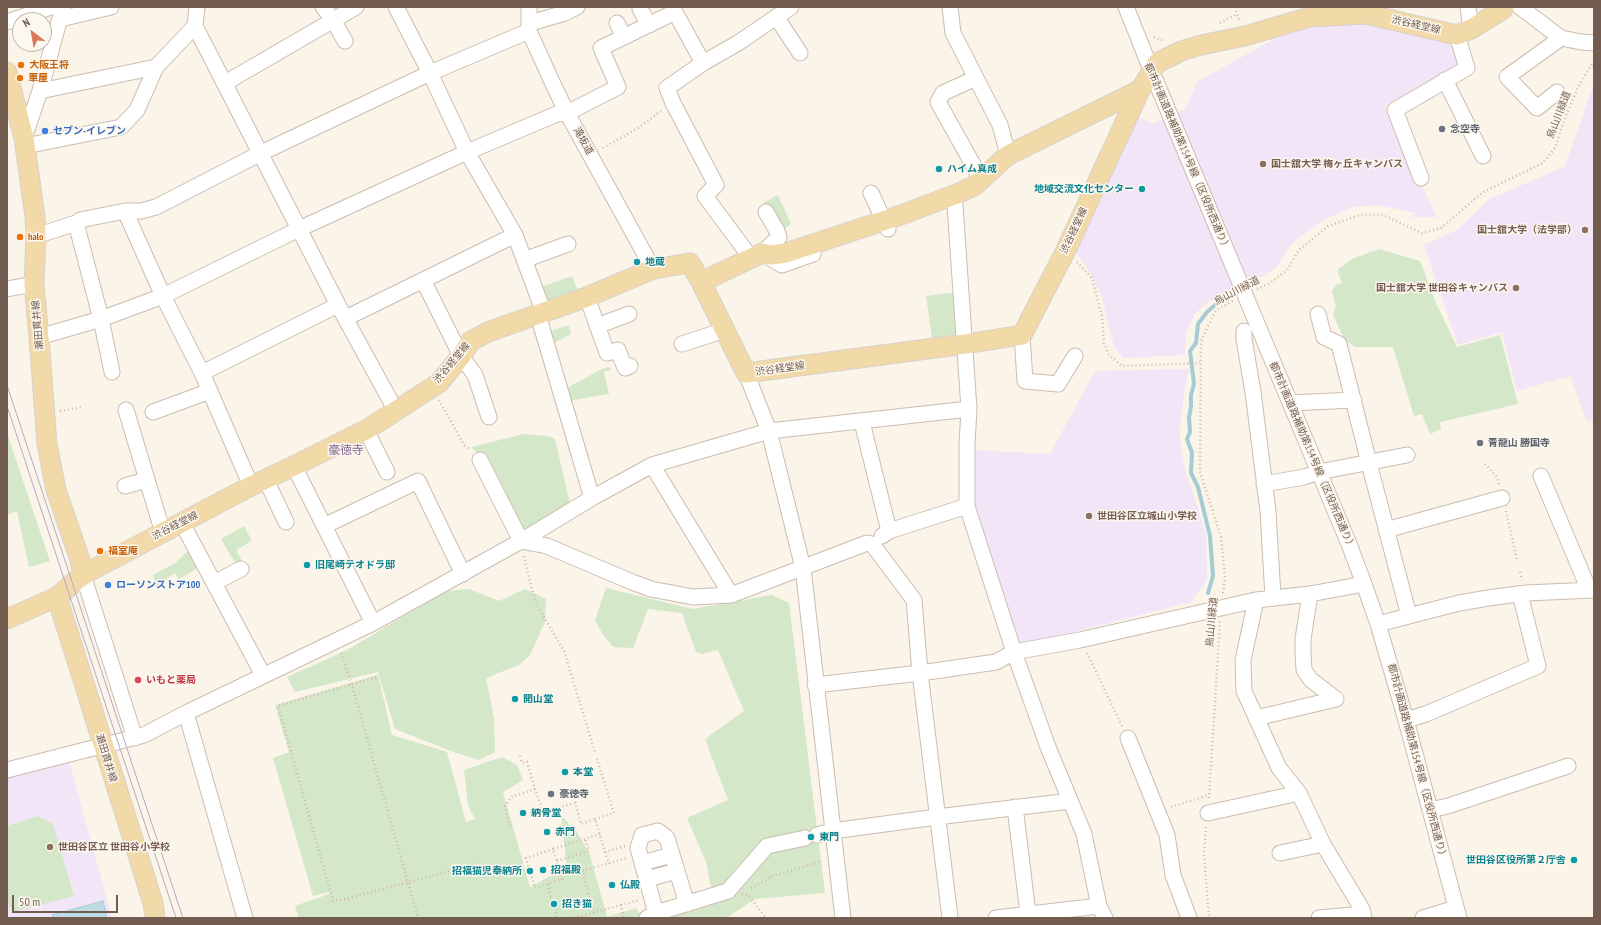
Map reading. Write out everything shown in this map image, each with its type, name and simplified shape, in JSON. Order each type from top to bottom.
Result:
[{"type":"main road","points":[[1464,32],[1502,10],[1504,7]]},
{"type":"main road","name":"渋谷経堂線","points":[[7,619],[57,597],[83,575],[163,532],[366,430],[439,383],[471,341],[488,332],[587,297],[653,268],[690,263],[746,373],[1022,335],[1066,250],[1140,90],[1157,63],[1181,51],[1201,45],[1245,36],[1308,12],[1366,14],[1464,32]]},
{"type":"main road","name":"瀬田貫井線","points":[[7,72],[24,142],[35,217],[36,236],[34,284],[47,444],[56,490],[80,560],[83,575]]},
{"type":"main road","points":[[701,282],[757,256],[786,253],[886,225],[978,182],[1008,155],[1140,90]]},
{"type":"main road","name":"瀬田貫井線","points":[[57,597],[152,903],[155,918]]},
{"type":"street","points":[[7,22],[51,7]]},
{"type":"street","points":[[111,7],[62,13],[24,142],[121,127],[137,110],[156,66],[195,26]]},
{"type":"street","points":[[323,7],[345,40]]},
{"type":"street","points":[[225,83],[356,7]]},
{"type":"street","points":[[396,7],[430,73],[467,152],[515,235],[541,314],[592,498]]},
{"type":"street","name":"滝坂道","points":[[529,7],[529,27],[567,113],[653,268]]},
{"type":"street","points":[[36,236],[76,223],[80,220],[125,211],[141,211],[156,207],[261,153],[529,27],[577,7]]},
{"type":"street","points":[[766,212],[779,237],[757,256],[705,196],[716,186],[673,103],[667,88],[703,63],[777,18],[791,7]]},
{"type":"street","points":[[950,7],[953,33],[1000,125],[1008,155]]},
{"type":"street","name":"都市計画道路補助第154号線（区役所西通り）","points":[[1126,7],[1364,584],[1378,624],[1406,720],[1457,913]]},
{"type":"street","points":[[1421,178],[1395,110],[1467,68],[1464,32],[1468,7]]},
{"type":"street","points":[[1520,7],[1561,38],[1581,42],[1594,42]]},
{"type":"street","points":[[197,8],[195,26],[342,312],[396,411]]},
{"type":"street","points":[[640,9],[649,25]]},
{"type":"street","points":[[39,337],[101,318],[163,296],[299,229],[467,152],[557,114],[567,113],[618,87],[601,48],[675,12],[703,63]]},
{"type":"street","points":[[777,18],[800,53]]},
{"type":"street","points":[[617,23],[624,37]]},
{"type":"street","points":[[1557,92],[1537,108],[1507,77],[1561,38]]},
{"type":"street","points":[[40,91],[156,66]]},
{"type":"street","points":[[870,193],[886,225],[954,205],[978,182],[938,102],[943,93],[976,78]]},
{"type":"street","points":[[1445,80],[1483,156]]},
{"type":"street","points":[[954,205],[970,409],[967,444],[967,506],[1014,652],[1048,747],[1084,834],[1102,912],[1044,915],[1028,914],[996,918]]},
{"type":"street","points":[[125,211],[163,296],[210,391],[258,483],[286,522]]},
{"type":"street","points":[[76,223],[101,318],[112,372]]},
{"type":"street","points":[[202,373],[342,312],[423,280],[515,235]]},
{"type":"street","points":[[524,260],[568,244]]},
{"type":"street","points":[[423,280],[461,356],[475,375],[489,417]]},
{"type":"street","points":[[7,289],[34,284]]},
{"type":"street","points":[[587,297],[607,353],[618,350],[625,368],[630,366]]},
{"type":"street","points":[[597,326],[629,314]]},
{"type":"street","points":[[1318,314],[1324,337],[1339,344],[1386,530],[1410,616]]},
{"type":"street","points":[[682,344],[725,330]]},
{"type":"street","points":[[1244,331],[1268,511],[1273,597]]},
{"type":"street","points":[[1022,335],[1025,381],[1058,384],[1075,356]]},
{"type":"street","points":[[746,373],[769,431],[803,568],[815,685],[843,918]]},
{"type":"street","points":[[153,412],[210,391]]},
{"type":"street","points":[[1290,403],[1354,400]]},
{"type":"street","points":[[7,770],[144,735],[263,675],[373,623],[521,541],[652,464],[769,431],[970,409]]},
{"type":"street","points":[[126,410],[163,532]]},
{"type":"street","points":[[862,422],[889,530]]},
{"type":"street","points":[[366,430],[387,472]]},
{"type":"street","points":[[1264,484],[1407,455]]},
{"type":"street","points":[[480,460],[521,541]]},
{"type":"street","points":[[652,464],[731,594]]},
{"type":"street","points":[[294,466],[373,623]]},
{"type":"street","points":[[1378,624],[1459,603],[1520,594],[1592,590],[1541,476]]},
{"type":"street","points":[[125,486],[146,480]]},
{"type":"street","points":[[324,526],[418,481],[462,574]]},
{"type":"street","points":[[1386,530],[1502,498]]},
{"type":"street","points":[[521,541],[547,546],[651,589],[693,597],[731,594],[867,543],[872,544],[889,530],[967,506]]},
{"type":"street","points":[[182,523],[263,675]]},
{"type":"street","points":[[872,544],[914,600],[920,673],[950,918]]},
{"type":"street","points":[[214,583],[241,569]]},
{"type":"street","points":[[83,575],[135,738]]},
{"type":"street","points":[[815,685],[920,673],[996,662],[1014,652],[1080,640],[1256,600],[1310,594],[1364,584]]},
{"type":"street","points":[[1256,718],[1336,699],[1311,680],[1304,670],[1303,639],[1310,594]]},
{"type":"street","points":[[1406,720],[1426,714],[1538,666],[1520,594]]},
{"type":"street","points":[[1256,600],[1243,660],[1244,691],[1279,768],[1299,793],[1323,844],[1362,909],[1363,916],[1319,918]]},
{"type":"street","points":[[186,713],[245,918]]},
{"type":"street","points":[[1128,738],[1167,835],[1173,875],[1189,918]]},
{"type":"street","points":[[1430,810],[1448,806],[1568,766]]},
{"type":"street","points":[[1208,813],[1299,793]]},
{"type":"street","points":[[687,904],[667,838],[658,831],[642,835],[638,848],[647,879],[650,916],[728,891],[767,846],[832,831],[1070,801]]},
{"type":"street","points":[[1015,807],[1028,914]]},
{"type":"street","points":[[1280,853],[1323,844]]},
{"type":"street","points":[[642,863],[672,855]]},
{"type":"street","points":[[647,879],[677,871]]},
{"type":"street","points":[[1423,918],[1457,913]]},
{"type":"path","name":"烏山川緑道","points":[[1209,918],[1204,854],[1221,608],[1225,578],[1221,537],[1200,472],[1201,341],[1216,310],[1270,283],[1286,270],[1299,250],[1328,226],[1360,215],[1383,215],[1422,233],[1442,228],[1483,192],[1543,163],[1555,148],[1575,94],[1594,60]]},
{"type":"path","points":[[591,156],[638,128],[673,103]]},
{"type":"path","points":[[1066,250],[1092,278],[1102,317],[1104,343],[1108,354],[1122,366],[1200,363]]},
{"type":"path","points":[[431,388],[464,445],[480,460]]},
{"type":"path","points":[[44,414],[82,407]]},
{"type":"path","points":[[521,541],[530,582],[537,605],[564,651],[595,752]]},
{"type":"path","points":[[336,640],[352,685],[409,881],[418,918]]},
{"type":"path","points":[[1080,640],[1128,738]]},
{"type":"path","points":[[376,677],[278,706],[333,900],[339,900],[476,864]]},
{"type":"path","points":[[520,756],[522,763],[527,762],[542,809],[547,808],[548,810],[575,803]]},
{"type":"path","points":[[574,798],[581,824],[614,813],[597,759]]},
{"type":"path","points":[[510,826],[505,806],[511,797],[535,789]]},
{"type":"path","points":[[1157,811],[1209,795]]},
{"type":"path","points":[[595,820],[609,864]]},
{"type":"path","points":[[553,849],[562,879],[535,888],[526,858],[553,849],[600,834]]},
{"type":"path","points":[[557,861],[589,851],[585,839]]},
{"type":"path","points":[[594,912],[582,871],[629,857],[625,846],[605,852]]},
{"type":"path","points":[[773,876],[823,860]]},
{"type":"path","points":[[548,884],[552,900]]},
{"type":"path","points":[[740,894],[748,896],[766,918]]},
{"type":"path","points":[[574,918],[644,899],[650,916]]},
{"type":"path","points":[[621,905],[624,918]]},
{"type":"path","points":[[751,908],[756,905]]},
{"type":"path","points":[[555,908],[557,918]]},
{"type":"shaded area","name":"国士舘大学 梅ヶ丘キャンパス","points":[[1360,23],[1454,43],[1461,64],[1384,106],[1437,217],[1411,217],[1416,213],[1378,205],[1352,207],[1321,221],[1291,244],[1277,267],[1248,285],[1208,302],[1194,315],[1186,333],[1185,355],[1123,358],[1114,346],[1101,294],[1089,271],[1074,249],[1136,117],[1154,123],[1185,109],[1197,82],[1276,38],[1312,27]]},
{"type":"shaded area","name":"国士舘大学 世田谷キャンパス","points":[[1594,84],[1594,420],[1587,422],[1570,376],[1517,391],[1502,332],[1458,345],[1424,245],[1457,230],[1488,200],[1565,166]]},
{"type":"shaded area","name":"世田谷区立城山小学校","points":[[1189,369],[1179,432],[1184,465],[1206,534],[1207,580],[1191,602],[1016,647],[971,498],[973,450],[1050,454],[1095,371]]},
{"type":"shaded area","name":"世田谷区立 世田谷小学校","points":[[69,761],[112,918],[7,918],[7,777]]},
{"type":"green space","points":[[778,195],[791,224],[784,229],[778,228],[763,203]]},
{"type":"green space","points":[[1379,249],[1420,261],[1436,303],[1457,347],[1500,335],[1518,404],[1440,422],[1441,429],[1430,434],[1422,414],[1414,416],[1393,347],[1355,347],[1344,339],[1333,315],[1336,306],[1332,291],[1336,285],[1342,283],[1337,270],[1352,259]]},
{"type":"green space","points":[[572,276],[579,294],[546,302],[541,287]]},
{"type":"green space","points":[[958,292],[962,342],[933,346],[926,296]]},
{"type":"green space","points":[[569,325],[571,334],[552,344],[548,332]]},
{"type":"green space","points":[[609,367],[611,370],[604,372],[609,394],[568,401],[565,389],[600,370]]},
{"type":"green space","points":[[7,433],[50,561],[29,567],[17,511],[7,515]]},
{"type":"green space","points":[[524,434],[548,436],[555,439],[570,504],[521,532],[484,459],[471,447]]},
{"type":"green space","points":[[244,526],[252,541],[236,550],[243,563],[237,566],[221,539]]},
{"type":"green space","points":[[190,549],[200,567],[179,579],[175,573],[164,581],[164,586],[158,590],[153,575],[175,563]]},
{"type":"green space","points":[[606,588],[693,609],[772,595],[789,603],[825,893],[755,899],[726,918],[666,918],[714,902],[706,862],[687,818],[728,800],[705,739],[744,711],[718,650],[702,654],[696,652],[682,613],[648,609],[633,648],[613,647],[602,633],[595,620]]},
{"type":"green space","points":[[469,589],[499,601],[525,589],[546,599],[545,622],[530,655],[519,665],[486,678],[494,718],[495,752],[479,760],[456,753],[395,729],[378,672],[295,692],[287,677],[347,650],[446,591]]},
{"type":"green space","points":[[378,675],[392,735],[447,752],[466,822],[475,819],[468,805],[464,770],[502,757],[517,765],[523,780],[503,792],[530,887],[567,867],[561,815],[577,832],[590,855],[607,917],[636,908],[642,918],[299,918],[295,906],[329,894],[329,892],[313,896],[273,758],[289,752],[275,705]]},
{"type":"green space","points":[[38,816],[53,824],[74,896],[12,912],[7,900],[7,826]]},
{"type":"water","points":[[103,901],[107,918],[53,918],[52,915]]},
{"type":"waterway","points":[[1208,593],[1213,576],[1210,536],[1198,487],[1191,473],[1192,453],[1187,439],[1190,432],[1189,418],[1191,395],[1194,384],[1190,351],[1196,343],[1198,324],[1207,312],[1220,301]]},
{"type":"tram line","points":[[7,385],[183,918]]},
{"type":"tram line","points":[[7,406],[176,918]]},
{"type":"place","name":"大阪王将","points":[[21,65]]},
{"type":"place","name":"車屋","points":[[20,78]]},
{"type":"place","name":"念空寺","points":[[1442,129]]},
{"type":"place","name":"セブン-イレブン","points":[[45,131]]},
{"type":"place","name":"国士舘大学 梅ヶ丘キャンパス","points":[[1263,164]]},
{"type":"place","name":"ハイム真成","points":[[939,169]]},
{"type":"place","name":"地域交流文化センター","points":[[1142,189]]},
{"type":"place","name":"国士舘大学（法学部）","points":[[1585,230]]},
{"type":"place","name":"halo","points":[[20,237]]},
{"type":"place","name":"地蔵","points":[[637,262]]},
{"type":"place","name":"国士舘大学 世田谷キャンパス","points":[[1516,288]]},
{"type":"place","name":"青龍山 勝国寺","points":[[1480,443]]},
{"type":"place","name":"世田谷区立城山小学校","points":[[1089,516]]},
{"type":"place","name":"福室庵","points":[[100,551]]},
{"type":"place","name":"旧尾崎テオドラ邸","points":[[307,565]]},
{"type":"place","name":"ローソンストア100","points":[[108,585]]},
{"type":"place","name":"いもと薬局","points":[[138,680]]},
{"type":"place","name":"開山堂","points":[[515,699]]},
{"type":"place","name":"本堂","points":[[565,772]]},
{"type":"place","name":"豪徳寺","points":[[551,794]]},
{"type":"place","name":"納骨堂","points":[[523,813]]},
{"type":"place","name":"赤門","points":[[547,832]]},
{"type":"place","name":"東門","points":[[811,837]]},
{"type":"place","name":"世田谷区立 世田谷小学校","points":[[50,847]]},
{"type":"place","name":"世田谷区役所第２庁舎","points":[[1574,860]]},
{"type":"place","name":"招福殿","points":[[543,870]]},
{"type":"place","name":"招福猫児奉納所","points":[[530,871]]},
{"type":"place","name":"仏殿","points":[[612,885]]},
{"type":"place","name":"招き猫","points":[[554,904]]},
{"type":"district","name":"豪徳寺","points":[[346,451]]}]
